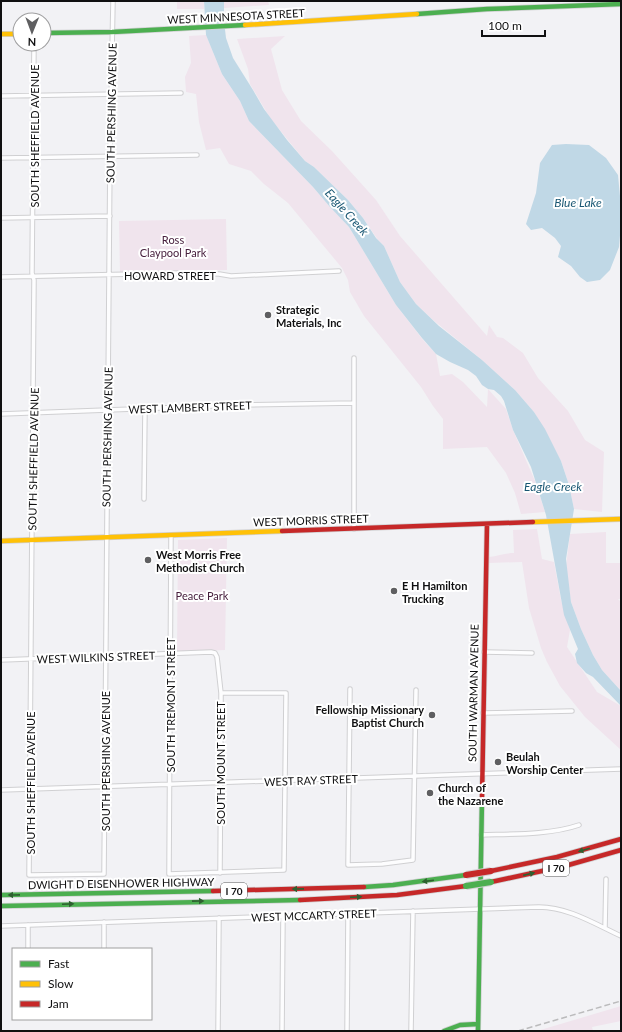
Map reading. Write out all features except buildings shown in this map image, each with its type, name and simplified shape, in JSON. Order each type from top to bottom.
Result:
[{"type":"main road","name":"WEST MINNESOTA STREET","points":[[52,33],[112,32],[252,25],[487,9],[621,4]]},
{"type":"main road","points":[[1,34],[12,34]]},
{"type":"main road","name":"WEST MORRIS STREET","points":[[1,541],[621,519]]},
{"type":"main road","name":"SOUTH WARMAN AVENUE","points":[[478,1031],[480,834],[487,524]]},
{"type":"main road","name":"DWIGHT D EISENHOWER HIGHWAY","points":[[1,895],[338,888],[393,885],[491,871],[557,857],[621,840]]},
{"type":"main road","name":"DWIGHT D EISENHOWER HIGHWAY","points":[[1,906],[334,899],[397,894],[491,882],[558,868],[621,850]]},
{"type":"main road","points":[[444,1031],[461,1024],[478,1024]]},
{"type":"street","name":"SOUTH PERSHING AVENUE","points":[[29,875],[104,874],[112,1]]},
{"type":"street","name":"SOUTH SHEFFIELD AVENUE","points":[[29,875],[34,280],[34,52]]},
{"type":"street","points":[[1,96],[181,93]]},
{"type":"street","points":[[1,158],[197,155]]},
{"type":"street","points":[[1,218],[110,216]]},
{"type":"street","name":"HOWARD STREET","points":[[1,277],[180,273],[219,274],[232,276],[339,271]]},
{"type":"street","points":[[354,358],[354,529]]},
{"type":"street","name":"WEST LAMBERT STREET","points":[[1,414],[354,403]]},
{"type":"street","points":[[144,499],[145,409]]},
{"type":"street","name":"SOUTH TREMONT STREET","points":[[171,535],[169,874],[220,873]]},
{"type":"street","points":[[484,652],[532,653]]},
{"type":"street","name":"WEST WILKINS STREET","points":[[1,660],[215,653]]},
{"type":"street","name":"SOUTH MOUNT STREET","points":[[215,653],[217,657],[221,694],[220,873]]},
{"type":"street","points":[[350,689],[348,865],[382,864],[413,860],[416,690]]},
{"type":"street","points":[[220,873],[284,870],[286,693],[221,694]]},
{"type":"street","points":[[483,713],[572,711]]},
{"type":"street","name":"WEST RAY STREET","points":[[1,790],[621,769]]},
{"type":"street","points":[[480,834],[530,833],[570,828],[579,824]]},
{"type":"street","points":[[604,928],[606,879]]},
{"type":"street","name":"WEST MCCARTY STREET","points":[[1,926],[413,911],[551,908],[570,913],[621,936]]},
{"type":"street","points":[[411,1031],[413,911]]},
{"type":"street","points":[[347,1031],[348,914]]},
{"type":"street","points":[[282,1031],[283,916]]},
{"type":"street","points":[[218,1031],[219,918]]},
{"type":"street","points":[[104,922],[104,948]]},
{"type":"street","points":[[28,925],[28,948]]},
{"type":"green space","points":[[177,1],[204,1],[204,9],[177,9]]},
{"type":"green space","points":[[224,1],[268,1],[269,5],[224,8]]},
{"type":"green space","points":[[206,35],[222,74],[240,101],[249,121],[313,187],[349,227],[396,305],[436,354],[440,376],[452,374],[463,382],[487,407],[488,389],[506,409],[513,430],[535,481],[545,512],[521,514],[515,493],[506,473],[487,447],[443,449],[443,419],[421,387],[364,316],[350,292],[348,280],[342,268],[288,203],[264,184],[251,171],[229,164],[220,148],[206,150],[199,122],[196,94],[186,92],[185,77],[191,63],[189,36]]},
{"type":"green space","points":[[285,36],[271,49],[282,90],[301,121],[332,151],[376,200],[400,236],[487,336],[489,325],[497,337],[503,338],[523,353],[538,378],[568,411],[585,440],[604,452],[602,512],[574,509],[569,485],[561,461],[534,412],[515,390],[416,304],[400,282],[384,246],[363,218],[348,200],[314,167],[305,161],[270,118],[250,84],[248,69],[237,39]]},
{"type":"green space","name":"Ross Claypool Park","points":[[226,219],[227,270],[120,272],[119,221]]},
{"type":"green space","points":[[537,529],[542,559],[554,562],[561,600],[570,630],[567,647],[597,692],[621,706],[621,750],[585,717],[560,686],[547,662],[541,648],[529,608],[522,562],[489,563],[489,557],[514,553],[513,530]]},
{"type":"green space","points":[[606,532],[606,563],[621,563],[621,599],[618,599],[621,602],[621,691],[602,670],[581,629],[571,602],[566,566],[570,534]]},
{"type":"green space","name":"Peace Park","points":[[227,538],[225,650],[177,652],[178,540]]},
{"type":"green space","points":[[621,1006],[621,1021],[592,1027],[593,1031],[537,1031]]},
{"type":"water","name":"Eagle Creek","points":[[204,1],[224,1],[226,38],[233,58],[264,109],[305,161],[314,167],[348,200],[363,218],[376,238],[384,246],[400,282],[416,304],[439,326],[482,360],[515,390],[534,412],[545,429],[561,461],[569,485],[574,509],[566,559],[571,602],[593,655],[602,670],[621,691],[621,706],[577,663],[575,654],[578,649],[564,615],[546,515],[531,467],[513,430],[504,401],[494,390],[488,389],[482,385],[476,376],[468,370],[436,354],[396,305],[349,227],[313,187],[249,121],[240,101],[222,74],[206,35]]},
{"type":"water","name":"Blue Lake","points":[[552,145],[589,145],[606,158],[618,175],[621,207],[619,247],[610,270],[600,280],[587,282],[580,277],[571,266],[558,257],[561,246],[555,238],[542,228],[531,230],[526,224],[536,193],[540,163]]},
{"type":"railway","points":[[518,1031],[621,1001]]},
{"type":"traffic: fast","points":[[417,14],[487,9],[621,4]]},
{"type":"traffic: fast","points":[[52,33],[112,32],[245,25]]},
{"type":"traffic: fast","points":[[478,1031],[482,798]]},
{"type":"traffic: fast","points":[[364,887],[393,885],[466,875]]},
{"type":"traffic: fast","points":[[466,886],[491,882]]},
{"type":"traffic: fast","points":[[1,895],[213,891]]},
{"type":"traffic: fast","points":[[1,906],[300,900]]},
{"type":"traffic: fast","points":[[444,1031],[460,1025],[478,1024]]},
{"type":"traffic: slow","points":[[245,25],[417,14]]},
{"type":"traffic: slow","points":[[1,34],[12,34]]},
{"type":"traffic: slow","points":[[533,522],[621,519]]},
{"type":"traffic: slow","points":[[1,541],[282,531]]},
{"type":"traffic: jam","points":[[282,531],[533,522]]},
{"type":"traffic: jam","points":[[482,798],[487,524]]},
{"type":"traffic: jam","points":[[491,871],[557,857],[621,839]]},
{"type":"traffic: jam","points":[[491,882],[565,866],[621,850]]},
{"type":"traffic: jam","points":[[466,875],[491,871]]},
{"type":"traffic: jam","points":[[300,900],[397,895],[466,886]]},
{"type":"traffic: jam","points":[[213,891],[364,887]]},
{"type":"place","name":"Strategic Materials, Inc","points":[[268,315]]},
{"type":"place","name":"West Morris Free Methodist Church","points":[[148,560]]},
{"type":"place","name":"E H Hamilton Trucking","points":[[394,591]]},
{"type":"place","name":"Fellowship Missionary Baptist Church","points":[[432,715]]},
{"type":"place","name":"Beulah Worship Center","points":[[498,762]]},
{"type":"place","name":"Church of the Nazarene","points":[[430,793]]}]
